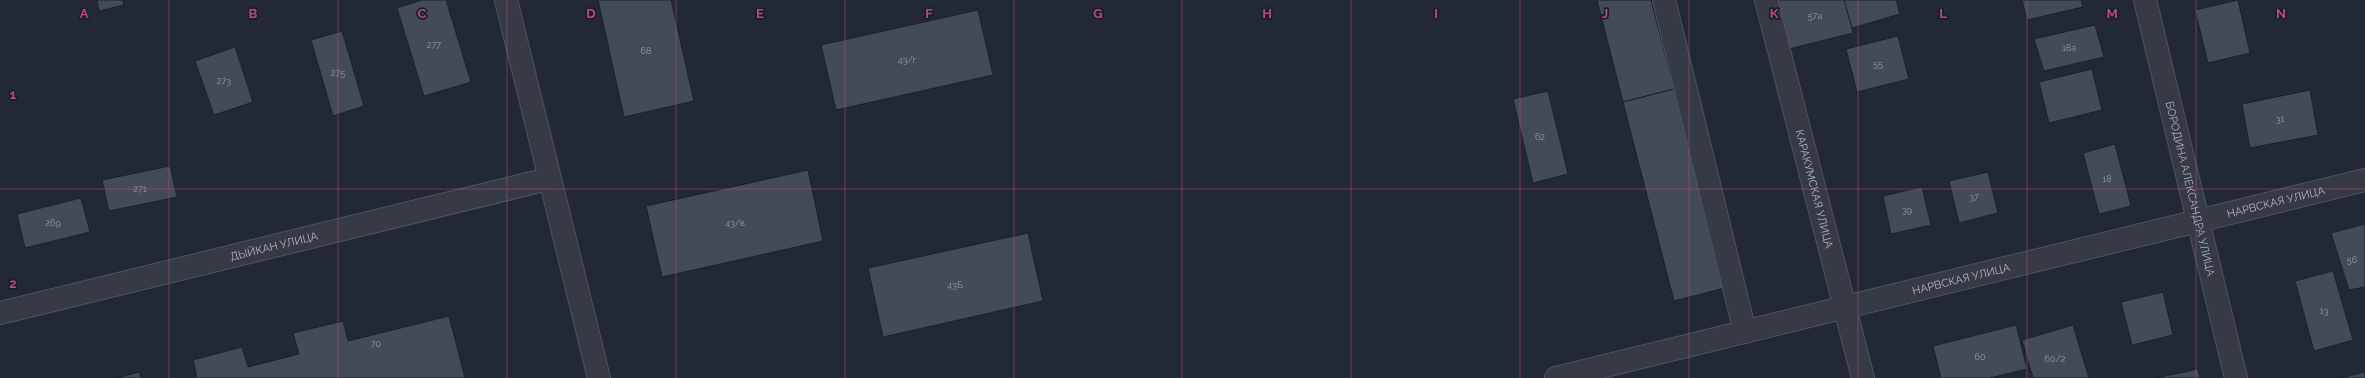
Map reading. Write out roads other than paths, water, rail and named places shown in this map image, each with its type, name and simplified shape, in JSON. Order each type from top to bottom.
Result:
[{"type":"street","points":[[506,0],[548,179],[598,378]]},
{"type":"street","points":[[1664,0],[1744,332]]},
{"type":"street","name":"КАРАКУМСКАЯ УЛИЦА","points":[[1766,0],[1863,378]]},
{"type":"street","name":"БОРОДИНА АЛЕКСАНДРА УЛИЦА","points":[[2145,0],[2236,378]]},
{"type":"street","name":"ДЫЙКАН УЛИЦА","points":[[0,313],[548,179]]},
{"type":"street","name":"НАРВСКАЯ УЛИЦА","points":[[1556,378],[2365,180]]}]
